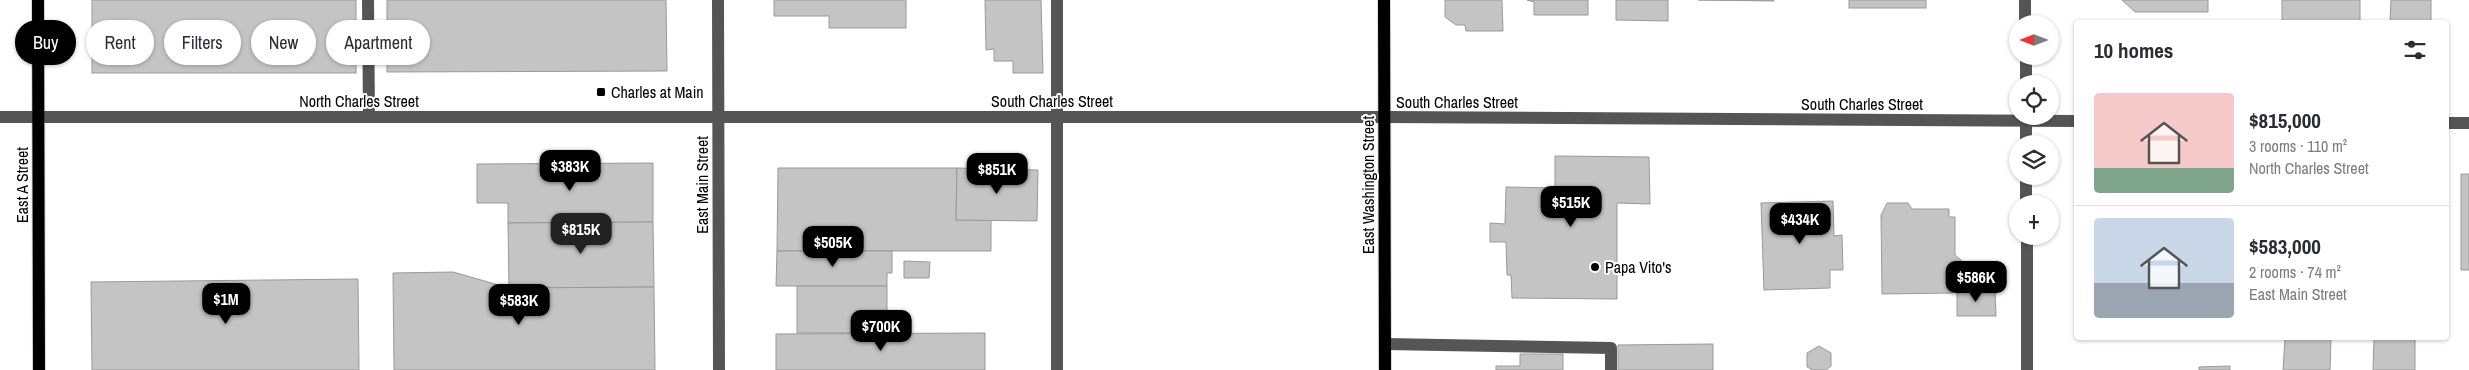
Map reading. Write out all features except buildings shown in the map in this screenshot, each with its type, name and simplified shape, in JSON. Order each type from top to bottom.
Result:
[{"type":"main road","name":"East A Street","points":[[38,0],[39,370]]},
{"type":"main road","name":"East Washington Street","points":[[1384,0],[1385,370]]},
{"type":"street","points":[[368,0],[369,117]]},
{"type":"street","name":"East Main Street","points":[[718,0],[719,370]]},
{"type":"street","points":[[1057,0],[1057,370]]},
{"type":"street","points":[[2025,0],[2025,15]]},
{"type":"street","name":"North Charles Street","points":[[0,117],[718,117]]},
{"type":"street","name":"South Charles Street","points":[[718,117],[2009,119]]},
{"type":"street","name":"South Charles Street","points":[[2059,120],[2074,121]]},
{"type":"street","points":[[2449,123],[2469,123]]},
{"type":"street","points":[[2027,245],[2027,370]]},
{"type":"street","points":[[1385,344],[1611,348],[1612,370]]},
{"type":"place","name":"Charles at Main","points":[[601,92]]},
{"type":"place","name":"Papa Vito's","points":[[1595,267]]}]
